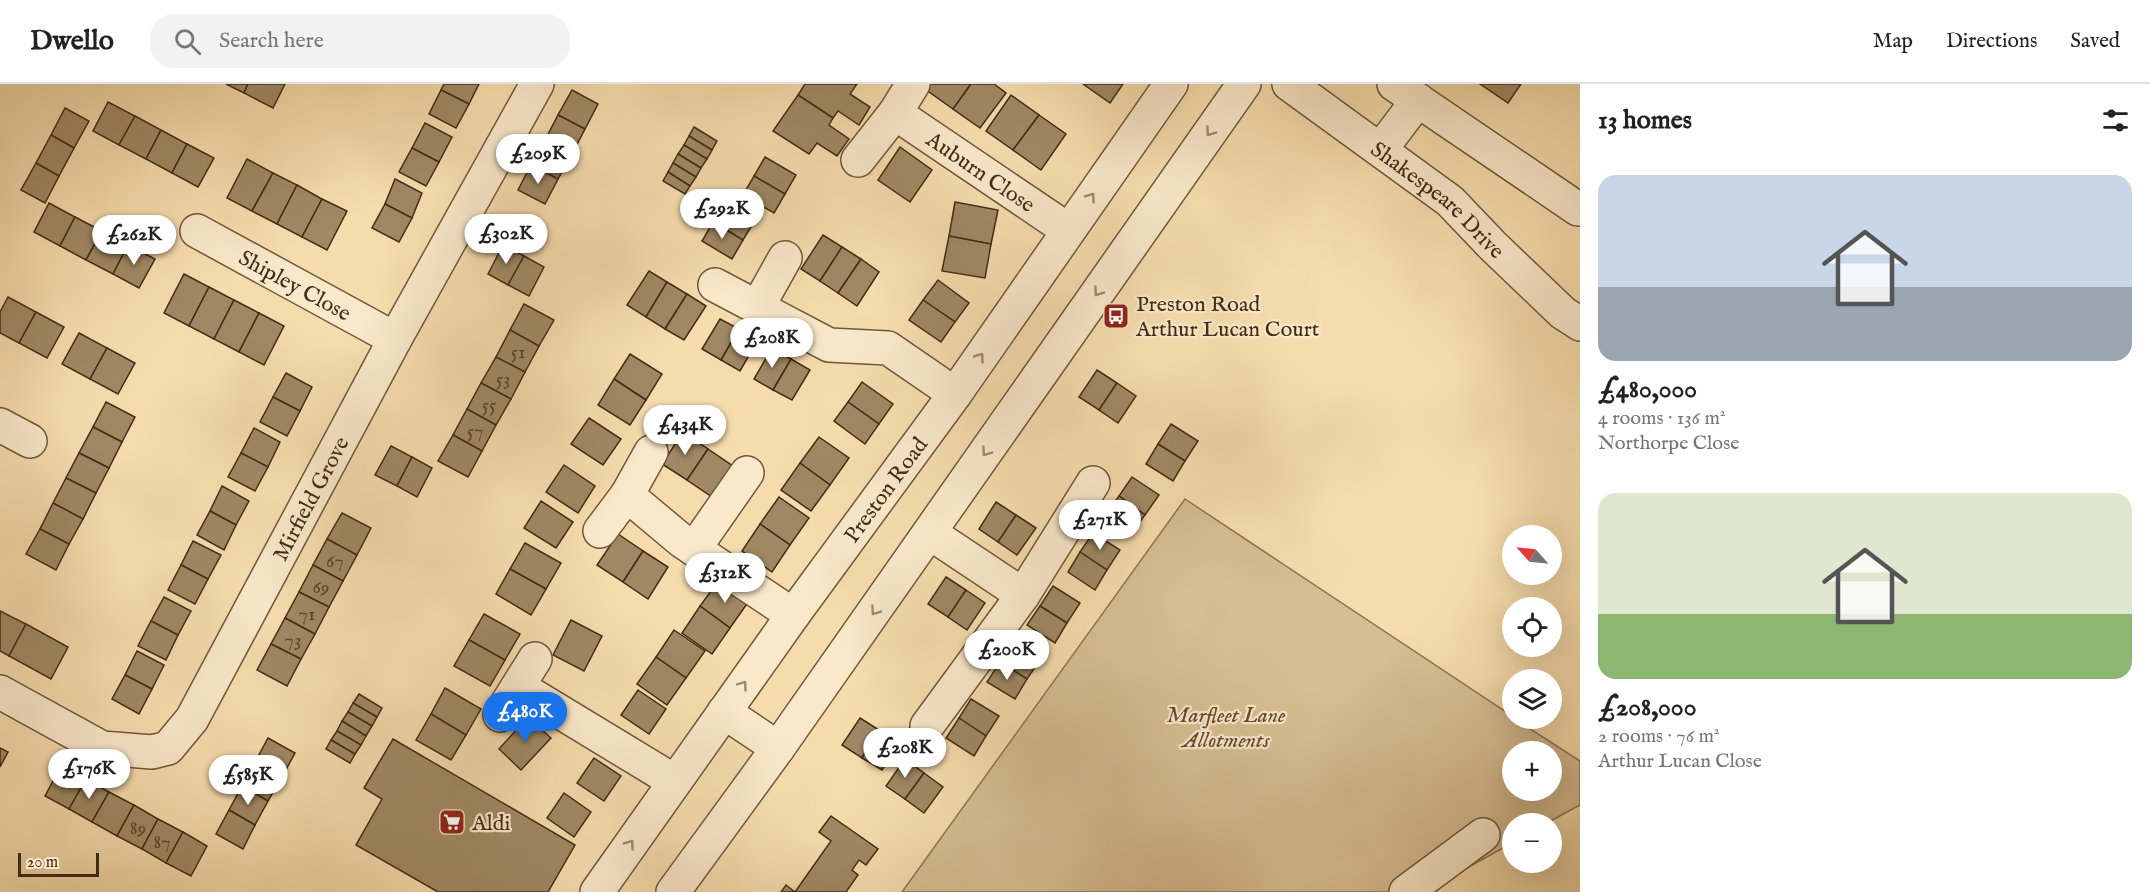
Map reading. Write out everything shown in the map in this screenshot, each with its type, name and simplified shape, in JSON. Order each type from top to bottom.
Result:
[{"type":"street","name":"Mirfield Grove","points":[[0,692],[102,748],[152,752],[168,748],[192,719],[395,339],[537,84]]},
{"type":"street","points":[[858,160],[895,113],[913,84]]},
{"type":"street","name":"Preston Road","points":[[597,892],[793,615],[955,394],[1171,84]]},
{"type":"street","points":[[673,892],[778,748],[1244,84]]},
{"type":"street","name":"Shakespeare Drive","points":[[1289,84],[1382,149],[1450,201],[1563,313],[1580,324]]},
{"type":"street","points":[[1382,149],[1406,92],[1578,209],[1580,207]]},
{"type":"street","name":"Auburn Close","points":[[895,113],[1068,230]]},
{"type":"street","name":"Shipley Close","points":[[196,231],[395,339]]},
{"type":"street","points":[[757,308],[785,258]]},
{"type":"street","points":[[715,285],[829,345],[888,348],[955,394]]},
{"type":"street","points":[[600,531],[627,495],[651,452]]},
{"type":"street","points":[[694,549],[747,473]]},
{"type":"street","points":[[927,726],[1023,595],[1093,483]]},
{"type":"street","points":[[627,495],[694,549],[793,615]]},
{"type":"street","points":[[930,532],[1023,595]]},
{"type":"street","points":[[500,715],[535,659]]},
{"type":"street","points":[[519,687],[674,781]]},
{"type":"street","points":[[724,712],[778,748]]},
{"type":"street","points":[[1406,892],[1483,835]]},
{"type":"green space","name":"Marfleet Lane Allotments","points":[[1185,499],[1502,709],[1502,729],[1530,729],[1549,741],[1502,741],[1502,801],[1562,801],[1562,749],[1580,761],[1580,805],[1562,815],[1562,813],[1502,813],[1502,849],[1424,892],[902,892]]},
{"type":"building","points":[[226,84],[248,84],[244,93]]},
{"type":"building","points":[[248,84],[285,84],[273,108],[244,93]]},
{"type":"building","points":[[444,84],[479,84],[469,104],[441,90]]},
{"type":"building","points":[[805,84],[857,84],[850,94],[870,107],[859,125],[838,111],[833,118],[798,95]]},
{"type":"building","points":[[929,84],[971,84],[953,109],[925,89]]},
{"type":"building","points":[[971,84],[994,84],[1006,93],[980,128],[953,109]]},
{"type":"building","points":[[1083,84],[1123,84],[1110,103]]},
{"type":"building","points":[[1480,84],[1521,84],[1508,103]]},
{"type":"building","points":[[441,90],[469,104],[456,128],[429,114]]},
{"type":"building","points":[[572,90],[598,104],[585,129],[558,115]]},
{"type":"building","points":[[798,95],[833,118],[829,125],[849,139],[837,156],[817,143],[809,154],[773,131]]},
{"type":"building","points":[[1011,95],[1039,115],[1013,150],[986,131]]},
{"type":"building","points":[[108,102],[135,116],[119,145],[93,131]]},
{"type":"building","points":[[65,108],[89,121],[74,148],[51,135]]},
{"type":"building","points":[[558,115],[585,129],[572,154],[545,140]]},
{"type":"building","points":[[1039,115],[1066,134],[1041,170],[1013,150]]},
{"type":"building","points":[[135,116],[161,130],[146,159],[119,145]]},
{"type":"building","points":[[425,123],[452,137],[439,162],[412,148]]},
{"type":"building","points":[[694,127],[717,141],[712,150],[689,136]]},
{"type":"building","points":[[161,130],[187,144],[172,173],[146,159]]},
{"type":"building","points":[[51,135],[74,148],[59,176],[36,163]]},
{"type":"building","points":[[689,136],[712,150],[707,159],[684,145]]},
{"type":"building","points":[[545,140],[572,154],[558,179],[531,165]]},
{"type":"building","points":[[187,144],[214,158],[198,187],[172,173]]},
{"type":"building","points":[[684,145],[707,159],[701,168],[678,154]]},
{"type":"building","points":[[900,147],[932,170],[910,202],[878,180]]},
{"type":"building","points":[[412,148],[439,162],[426,186],[399,172]]},
{"type":"building","points":[[678,154],[701,168],[696,177],[673,163]]},
{"type":"building","points":[[765,157],[796,175],[785,194],[754,176]]},
{"type":"building","points":[[247,159],[273,173],[252,211],[227,198]]},
{"type":"building","points":[[36,163],[59,176],[45,203],[21,190]]},
{"type":"building","points":[[673,163],[696,177],[690,186],[668,172]]},
{"type":"building","points":[[531,165],[558,179],[545,204],[518,190]]},
{"type":"building","points":[[668,172],[690,186],[685,194],[663,181]]},
{"type":"building","points":[[273,173],[297,185],[277,224],[252,211]]},
{"type":"building","points":[[754,176],[785,194],[774,213],[743,195]]},
{"type":"building","points":[[395,179],[422,193],[412,218],[385,204]]},
{"type":"building","points":[[297,185],[322,199],[302,237],[277,224]]},
{"type":"building","points":[[322,199],[347,211],[327,250],[302,237]]},
{"type":"building","points":[[955,202],[998,210],[991,244],[949,236]]},
{"type":"building","points":[[49,203],[75,217],[60,246],[34,232]]},
{"type":"building","points":[[385,204],[412,218],[399,242],[372,228]]},
{"type":"building","points":[[724,204],[754,222],[743,240],[713,222]]},
{"type":"building","points":[[75,217],[102,231],[86,260],[60,246]]},
{"type":"building","points":[[713,222],[743,240],[732,259],[702,241]]},
{"type":"building","points":[[102,231],[128,245],[113,274],[86,260]]},
{"type":"building","points":[[823,235],[842,247],[820,281],[801,269]]},
{"type":"building","points":[[949,236],[991,244],[985,278],[942,271]]},
{"type":"building","points":[[128,245],[155,259],[139,288],[113,274]]},
{"type":"building","points":[[503,245],[524,256],[508,285],[488,274]]},
{"type":"building","points":[[842,247],[861,259],[838,293],[820,281]]},
{"type":"building","points":[[524,256],[544,267],[529,296],[508,285]]},
{"type":"building","points":[[861,259],[879,272],[857,306],[838,293]]},
{"type":"building","points":[[649,271],[667,282],[646,317],[627,305]]},
{"type":"building","points":[[184,274],[209,287],[189,326],[164,313]]},
{"type":"building","points":[[938,280],[969,303],[955,322],[923,300]]},
{"type":"building","points":[[667,282],[687,294],[665,329],[646,317]]},
{"type":"building","points":[[209,287],[234,300],[214,339],[189,326]]},
{"type":"building","points":[[687,294],[706,306],[684,340],[665,329]]},
{"type":"building","points":[[8,297],[36,312],[19,343],[0,333],[0,312]]},
{"type":"building","points":[[234,300],[259,313],[239,352],[214,339]]},
{"type":"building","points":[[923,300],[955,322],[941,342],[909,320]]},
{"type":"building","points":[[524,304],[554,320],[539,346],[510,330]]},
{"type":"building","points":[[36,312],[64,327],[47,358],[19,343]]},
{"type":"building","points":[[259,313],[284,326],[264,365],[239,352]]},
{"type":"building","points":[[720,319],[739,329],[721,360],[702,349]]},
{"type":"building","points":[[739,329],[758,340],[740,371],[721,360]]},
{"type":"building","points":[[510,330],[539,346],[525,372],[496,357]]},
{"type":"building","points":[[79,333],[107,348],[90,379],[62,364]]},
{"type":"building","points":[[107,348],[135,363],[118,394],[90,379]]},
{"type":"building","points":[[772,348],[791,359],[773,390],[754,379]]},
{"type":"building","points":[[630,354],[662,374],[646,400],[614,379]]},
{"type":"building","points":[[496,357],[525,372],[511,399],[481,383]]},
{"type":"building","points":[[791,359],[810,370],[792,400],[773,390]]},
{"type":"building","points":[[1097,370],[1117,383],[1099,410],[1079,397]]},
{"type":"building","points":[[286,373],[312,387],[300,411],[273,397]]},
{"type":"building","points":[[614,379],[646,400],[630,425],[598,405]]},
{"type":"building","points":[[862,382],[893,404],[879,424],[848,402]]},
{"type":"building","points":[[481,383],[511,399],[496,425],[467,409]]},
{"type":"building","points":[[1117,383],[1136,396],[1118,423],[1099,410]]},
{"type":"building","points":[[273,397],[300,411],[287,436],[260,422]]},
{"type":"building","points":[[106,402],[135,417],[122,442],[93,427]]},
{"type":"building","points":[[848,402],[879,424],[865,444],[834,421]]},
{"type":"building","points":[[467,409],[496,425],[482,451],[453,435]]},
{"type":"building","points":[[589,418],[621,439],[603,465],[571,444]]},
{"type":"building","points":[[1171,424],[1198,441],[1185,461],[1158,444]]},
{"type":"building","points":[[93,427],[122,442],[109,468],[79,453]]},
{"type":"building","points":[[254,428],[280,442],[268,467],[241,453]]},
{"type":"building","points":[[683,432],[708,449],[687,480],[662,464]]},
{"type":"building","points":[[453,435],[482,451],[468,477],[438,461]]},
{"type":"building","points":[[819,437],[849,458],[830,485],[800,463]]},
{"type":"building","points":[[1158,444],[1185,461],[1173,481],[1146,464]]},
{"type":"building","points":[[391,446],[412,457],[397,486],[375,475]]},
{"type":"building","points":[[708,449],[733,466],[712,497],[687,480]]},
{"type":"building","points":[[79,453],[109,468],[96,493],[66,478]]},
{"type":"building","points":[[241,453],[268,467],[255,491],[228,477]]},
{"type":"building","points":[[412,457],[432,468],[417,497],[397,486]]},
{"type":"building","points":[[800,463],[830,485],[811,511],[781,490]]},
{"type":"building","points":[[564,465],[595,486],[578,513],[546,492]]},
{"type":"building","points":[[1132,477],[1159,495],[1145,515],[1119,496]]},
{"type":"building","points":[[66,478],[96,493],[83,519],[53,503]]},
{"type":"building","points":[[222,486],[249,501],[236,525],[210,511]]},
{"type":"building","points":[[1119,496],[1145,515],[1131,534],[1105,515]]},
{"type":"building","points":[[779,497],[809,518],[790,545],[760,524]]},
{"type":"building","points":[[541,501],[573,522],[556,548],[524,528]]},
{"type":"building","points":[[996,502],[1016,515],[998,542],[979,529]]},
{"type":"building","points":[[53,503],[83,519],[69,544],[40,529]]},
{"type":"building","points":[[210,511],[236,525],[224,550],[197,535]]},
{"type":"building","points":[[342,513],[371,528],[357,555],[327,539]]},
{"type":"building","points":[[1016,515],[1036,528],[1017,555],[998,542]]},
{"type":"building","points":[[760,524],[790,545],[772,572],[742,551]]},
{"type":"building","points":[[40,529],[69,544],[56,570],[26,554]]},
{"type":"building","points":[[1093,533],[1120,550],[1107,570],[1080,552]]},
{"type":"building","points":[[618,534],[643,551],[623,582],[597,565]]},
{"type":"building","points":[[327,539],[357,555],[343,581],[313,565]]},
{"type":"building","points":[[193,541],[221,555],[208,579],[181,565]]},
{"type":"building","points":[[525,543],[561,563],[546,589],[510,569]]},
{"type":"building","points":[[643,551],[668,567],[648,599],[623,582]]},
{"type":"building","points":[[1080,552],[1107,570],[1095,590],[1068,572]]},
{"type":"building","points":[[181,565],[208,579],[195,604],[168,590]]},
{"type":"building","points":[[313,565],[343,581],[329,607],[299,592]]},
{"type":"building","points":[[510,569],[546,589],[531,615],[496,594]]},
{"type":"building","points":[[946,577],[966,590],[948,617],[928,604]]},
{"type":"building","points":[[719,580],[749,601],[730,628],[700,606]]},
{"type":"building","points":[[1053,586],[1080,603],[1067,623],[1040,606]]},
{"type":"building","points":[[966,590],[985,603],[967,630],[948,617]]},
{"type":"building","points":[[299,592],[329,607],[315,634],[285,618]]},
{"type":"building","points":[[164,597],[191,611],[178,635],[151,621]]},
{"type":"building","points":[[700,606],[730,628],[712,654],[682,633]]},
{"type":"building","points":[[1040,606],[1067,623],[1055,643],[1027,625]]},
{"type":"building","points":[[0,611],[26,624],[9,656],[0,651]]},
{"type":"building","points":[[484,614],[520,634],[505,660],[469,640]]},
{"type":"building","points":[[285,618],[315,634],[301,659],[271,644]]},
{"type":"building","points":[[571,620],[602,636],[584,671],[553,655]]},
{"type":"building","points":[[151,621],[178,635],[166,660],[138,646]]},
{"type":"building","points":[[26,624],[68,647],[51,679],[9,656]]},
{"type":"building","points":[[674,630],[705,651],[686,678],[656,657]]},
{"type":"building","points":[[469,640],[505,660],[490,686],[454,666]]},
{"type":"building","points":[[1013,642],[1040,660],[1027,679],[1000,662]]},
{"type":"building","points":[[271,644],[301,659],[287,686],[257,670]]},
{"type":"building","points":[[137,651],[164,665],[152,689],[125,675]]},
{"type":"building","points":[[656,657],[686,678],[667,705],[637,684]]},
{"type":"building","points":[[1000,662],[1027,679],[1015,699],[987,682]]},
{"type":"building","points":[[125,675],[152,689],[139,714],[112,699]]},
{"type":"building","points":[[445,688],[481,709],[466,735],[431,714]]},
{"type":"building","points":[[638,690],[666,709],[649,734],[621,715]]},
{"type":"building","points":[[359,694],[382,708],[377,717],[353,703]]},
{"type":"building","points":[[971,699],[999,716],[986,736],[959,718]]},
{"type":"building","points":[[353,703],[377,717],[372,726],[348,712]]},
{"type":"building","points":[[348,712],[372,726],[366,736],[342,721]]},
{"type":"building","points":[[431,714],[466,735],[451,760],[416,740]]},
{"type":"building","points":[[528,717],[551,738],[521,770],[499,749]]},
{"type":"building","points":[[860,718],[879,730],[862,758],[842,745]]},
{"type":"building","points":[[959,718],[986,736],[974,756],[946,738]]},
{"type":"building","points":[[342,721],[366,736],[361,745],[337,731]]},
{"type":"building","points":[[879,730],[899,743],[882,770],[862,758]]},
{"type":"building","points":[[337,731],[361,745],[355,754],[331,740]]},
{"type":"building","points":[[268,738],[295,753],[282,777],[255,762]]},
{"type":"building","name":"Aldi","points":[[393,739],[575,845],[548,892],[438,892],[356,845],[382,799],[364,788]]},
{"type":"building","points":[[331,740],[355,754],[350,763],[326,749]]},
{"type":"building","points":[[0,748],[8,752],[0,767]]},
{"type":"building","points":[[594,758],[621,776],[604,801],[577,783]]},
{"type":"building","points":[[905,759],[924,773],[905,799],[886,786]]},
{"type":"building","points":[[255,762],[282,777],[268,801],[242,786]]},
{"type":"building","points":[[61,766],[86,779],[69,809],[45,796]]},
{"type":"building","points":[[924,773],[943,787],[924,813],[905,799]]},
{"type":"building","points":[[86,779],[109,792],[92,822],[69,809]]},
{"type":"building","points":[[242,786],[268,801],[255,825],[229,810]]},
{"type":"building","points":[[109,792],[134,805],[117,836],[92,822]]},
{"type":"building","points":[[564,793],[591,812],[574,837],[547,818]]},
{"type":"building","points":[[134,805],[158,819],[142,849],[117,836]]},
{"type":"building","points":[[229,810],[255,825],[243,849],[216,834]]},
{"type":"building","points":[[831,816],[878,849],[866,865],[859,860],[852,870],[858,875],[846,892],[795,892],[831,841],[819,832]]},
{"type":"building","points":[[158,819],[183,832],[166,863],[142,849]]},
{"type":"building","points":[[183,832],[207,846],[191,876],[166,863]]},
{"type":"building","points":[[786,885],[795,892],[781,892]]},
{"type":"place","name":"Preston Road Arthur Lucan Court","points":[[1116,316]]},
{"type":"place","name":"Aldi","points":[[452,822]]}]
